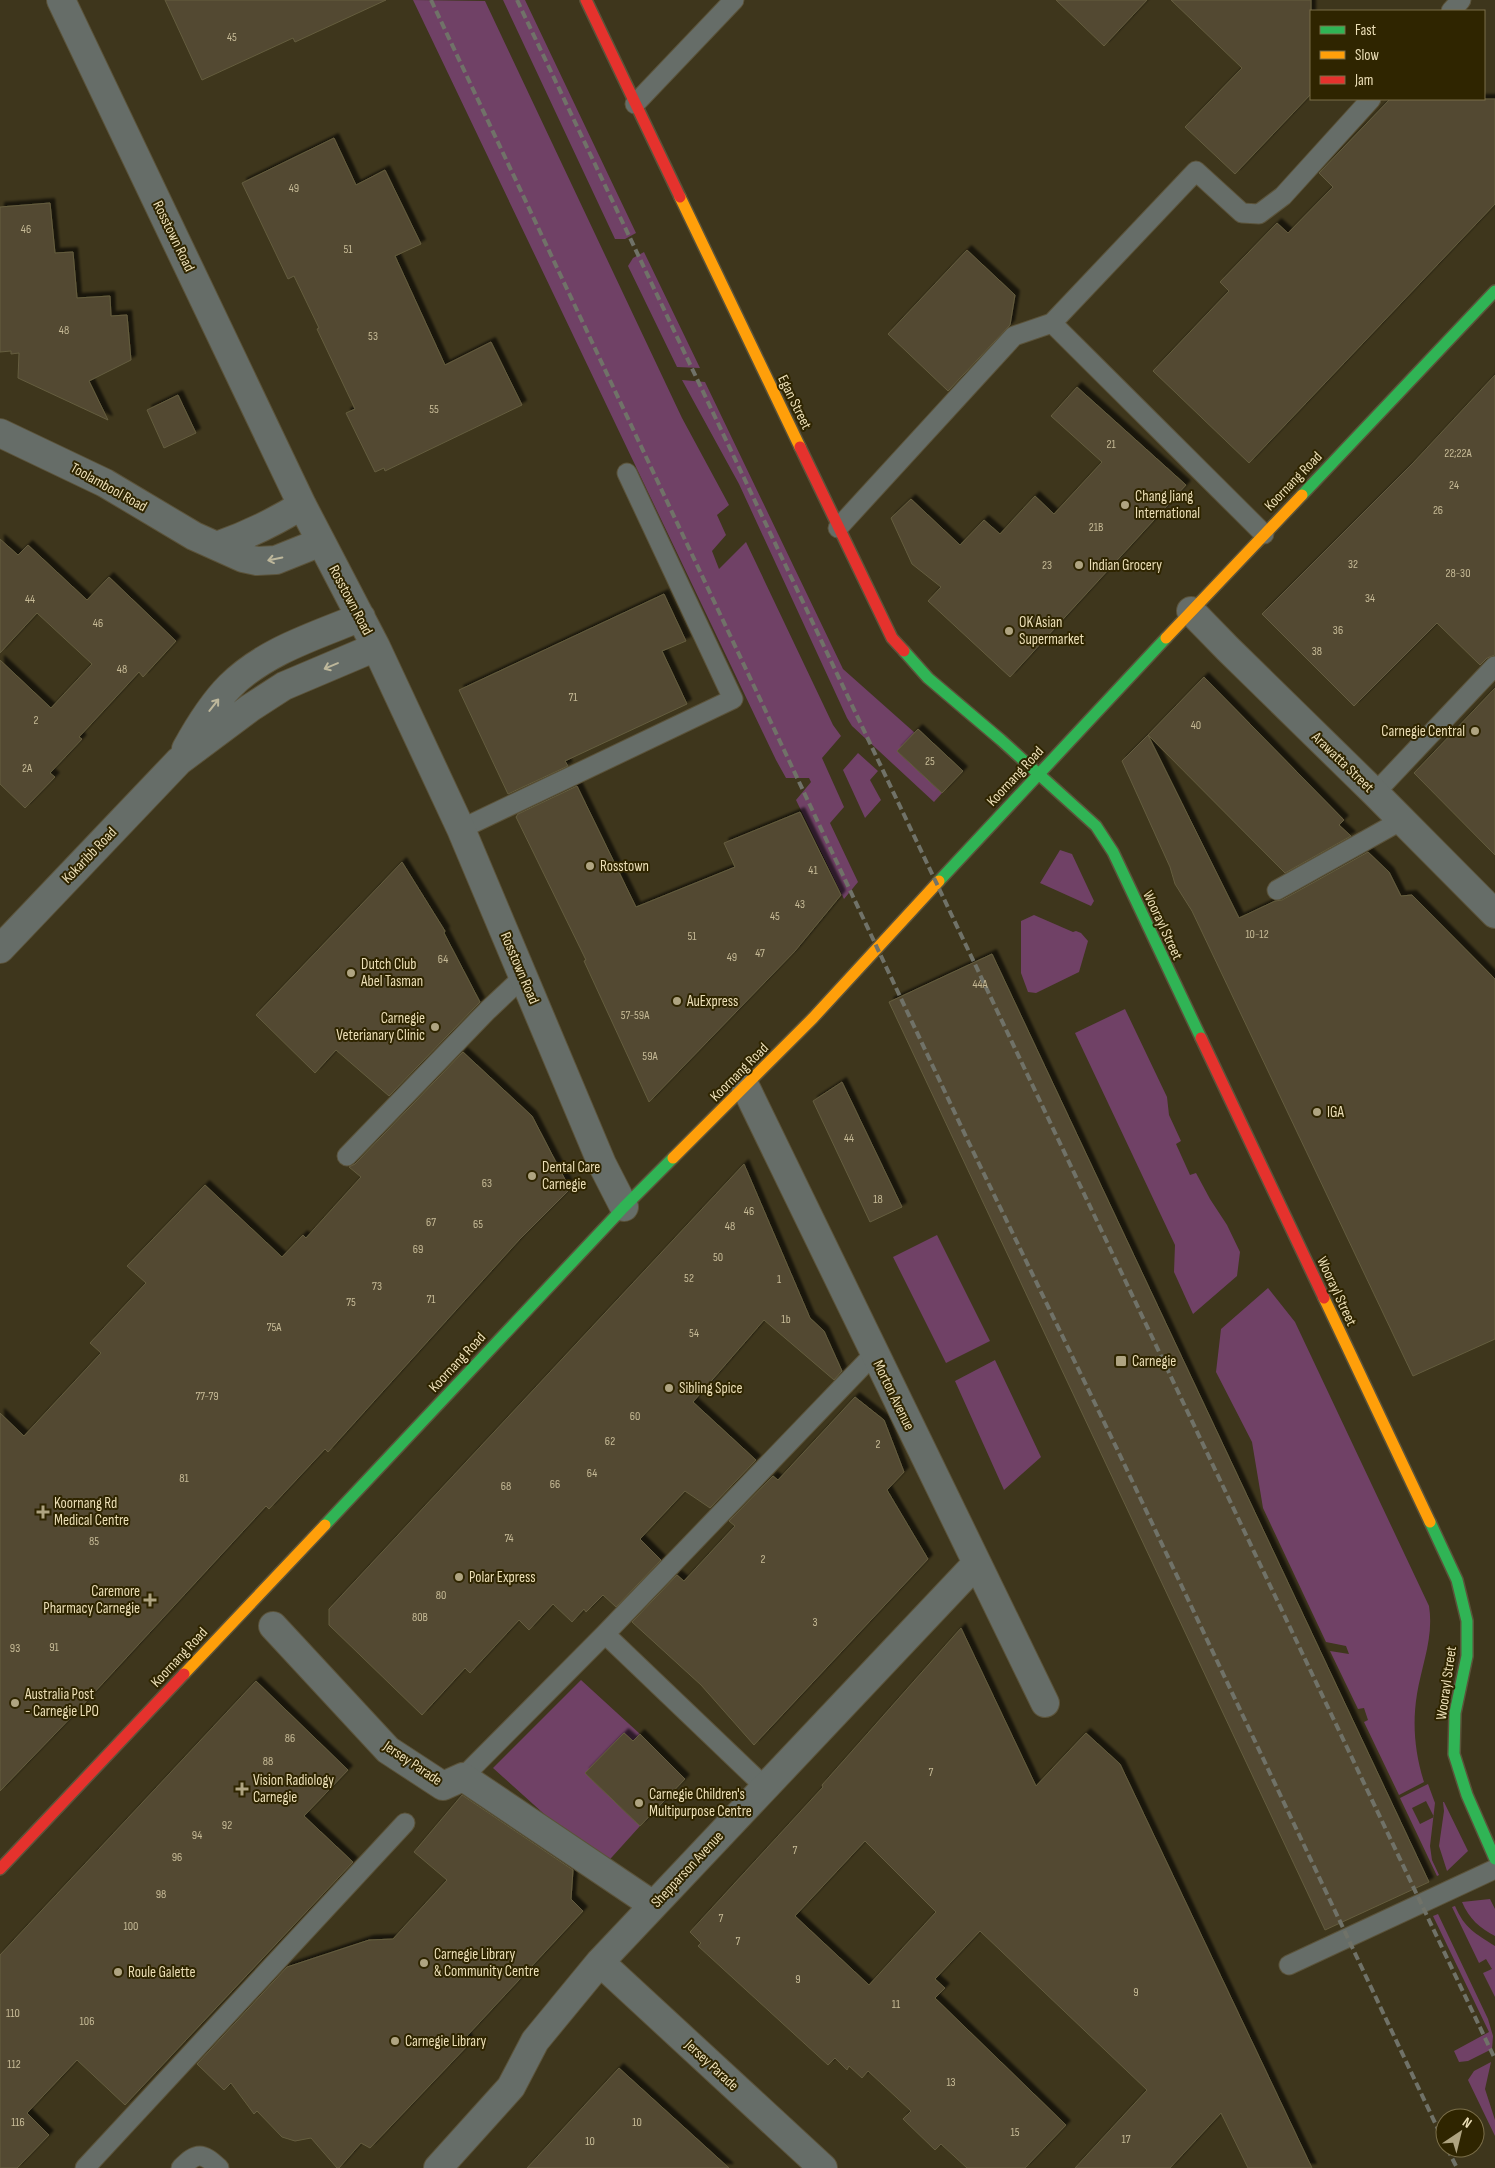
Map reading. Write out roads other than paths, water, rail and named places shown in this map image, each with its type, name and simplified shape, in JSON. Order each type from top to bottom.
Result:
[{"type":"street","name":"Rosstown Road","points":[[61,0],[302,505],[376,647],[461,829],[602,1164],[624,1207]]},
{"type":"street","name":"Egan Street","points":[[586,0],[892,638],[928,678],[1038,773]]},
{"type":"street","name":"Koornang Road","points":[[0,1869],[624,1207],[863,964],[1038,773],[1495,291]]},
{"type":"street","name":"Toolambool Road","points":[[0,433],[105,483],[194,536],[243,558],[257,561],[276,560],[321,542]]},
{"type":"street","points":[[217,546],[271,524],[302,505]]},
{"type":"street","name":"Arawatta Street","points":[[1191,611],[1228,650],[1375,793],[1495,914]]},
{"type":"street","name":"Kokaribb Road","points":[[179,761],[203,720],[229,687],[252,667],[277,652],[361,617]]},
{"type":"street","name":"Kokaribb Road","points":[[0,949],[179,761],[250,708],[284,686],[376,647]]},
{"type":"street","name":"Woorayl Street","points":[[1038,773],[1096,826],[1113,852],[1456,1580],[1467,1621],[1467,1656],[1455,1713],[1454,1754],[1467,1795],[1495,1859]]},
{"type":"street","name":"Morton Avenue","points":[[745,1086],[1045,1703]]},
{"type":"street","name":"Shepparson Avenue","points":[[438,2168],[511,2087],[536,2041],[600,1962],[976,1564]]},
{"type":"street","name":"Jersey Parade","points":[[273,1626],[388,1750],[443,1786],[463,1778],[653,1905]]},
{"type":"street","name":"Jersey Parade","points":[[600,1962],[824,2168]]},
{"type":"lane","points":[[635,104],[734,0]]},
{"type":"lane","points":[[1452,10],[1461,0]]},
{"type":"lane","points":[[838,528],[1014,336],[1052,323],[1196,171],[1242,213],[1259,214],[1283,196],[1370,100]]},
{"type":"lane","points":[[1052,323],[1264,534]]},
{"type":"lane","points":[[461,829],[733,699],[627,473]]},
{"type":"lane","points":[[1375,793],[1495,666]]},
{"type":"lane","points":[[1277,890],[1402,820]]},
{"type":"lane","points":[[347,1156],[488,1010],[524,976]]},
{"type":"lane","points":[[463,1778],[605,1634],[874,1354]]},
{"type":"lane","points":[[605,1634],[765,1787]]},
{"type":"lane","points":[[85,2168],[405,1823]]},
{"type":"lane","points":[[1289,1966],[1495,1869]]},
{"type":"lane","points":[[181,2168],[192,2157],[198,2155],[208,2158],[219,2168]]},
{"type":"railway","points":[[431,0],[969,1143],[1118,1451],[1435,2123]]},
{"type":"railway","points":[[517,0],[1495,2059]]},
{"type":"railway","points":[[1452,2158],[1457,2168]]},
{"type":"place","name":"Chang Jiang International","points":[[1125,505]]},
{"type":"place","name":"Indian Grocery","points":[[1079,565]]},
{"type":"place","name":"OK Asian Supermarket","points":[[1009,631]]},
{"type":"place","name":"Carnegie Central","points":[[1475,731]]},
{"type":"place","name":"Rosstown","points":[[590,866]]},
{"type":"place","name":"Dutch Club Abel Tasman","points":[[351,973]]},
{"type":"place","name":"AuExpress","points":[[677,1001]]},
{"type":"place","name":"Carnegie Veterianary Clinic","points":[[435,1027]]},
{"type":"place","name":"IGA","points":[[1317,1112]]},
{"type":"place","name":"Dental Care Carnegie","points":[[532,1176]]},
{"type":"place","name":"Carnegie","points":[[1121,1361]]},
{"type":"place","name":"Sibling Spice","points":[[669,1388]]},
{"type":"place","name":"Koornang Rd Medical Centre","points":[[43,1512]]},
{"type":"place","name":"Polar Express","points":[[459,1577]]},
{"type":"place","name":"Caremore Pharmacy Carnegie","points":[[150,1600]]},
{"type":"place","name":"Australia Post - Carnegie LPO","points":[[15,1703]]},
{"type":"place","name":"Vision Radiology Carnegie","points":[[242,1789]]},
{"type":"place","name":"Carnegie Children's Multipurpose Centre","points":[[639,1803]]},
{"type":"place","name":"Carnegie Library & Community Centre","points":[[424,1963]]},
{"type":"place","name":"Roule Galette","points":[[118,1972]]},
{"type":"place","name":"Carnegie Library","points":[[395,2041]]}]
